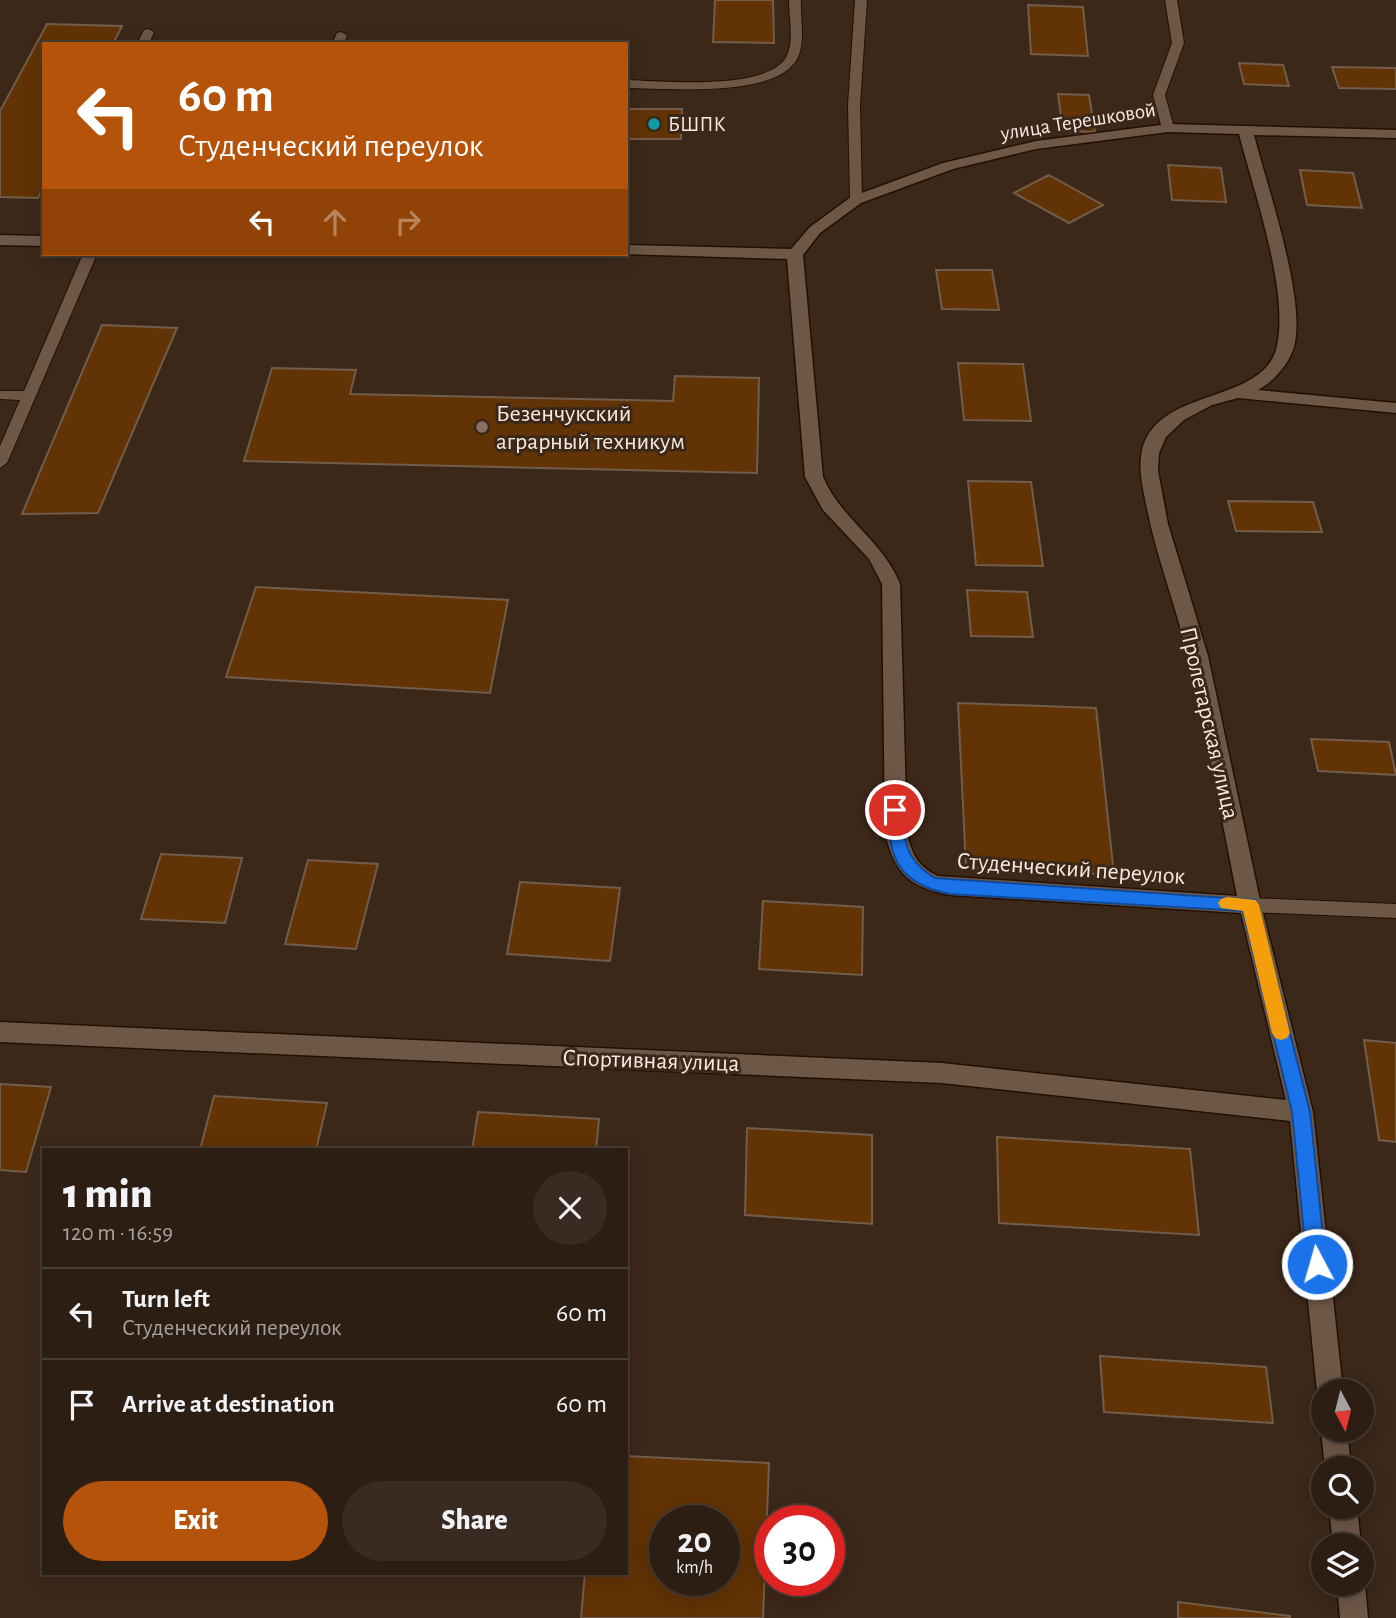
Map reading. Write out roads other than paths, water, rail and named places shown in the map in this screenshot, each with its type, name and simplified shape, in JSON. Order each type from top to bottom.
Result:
[{"type":"street","name":"улица Терешковой","points":[[795,254],[815,230],[856,200],[948,166],[1036,145],[1168,128],[1396,135]]},
{"type":"street","name":"Пролетарская улица","points":[[1245,130],[1285,283],[1288,320],[1285,349],[1274,368],[1260,382],[1238,393],[1206,401],[1178,416],[1158,435],[1150,453],[1149,471],[1159,524],[1198,656],[1250,905],[1301,1112],[1329,1379]]},
{"type":"street","points":[[0,240],[42,241]]},
{"type":"street","points":[[628,250],[795,254]]},
{"type":"street","name":"Студенческий переулок","points":[[795,254],[814,477],[819,492],[877,555],[887,569],[891,584],[896,834],[901,856],[913,873],[931,884],[950,887],[1250,905]]},
{"type":"street","points":[[1238,393],[1396,408]]},
{"type":"street","name":"Спортивная улица","points":[[0,1032],[942,1073],[1301,1112]]},
{"type":"street","points":[[1352,1596],[1354,1618]]},
{"type":"lane","points":[[628,84],[736,84],[775,72],[790,62],[794,50],[795,0]]},
{"type":"lane","points":[[856,200],[854,105],[861,0]]},
{"type":"lane","points":[[1168,128],[1159,94],[1178,43],[1171,0]]},
{"type":"lane","points":[[0,463],[89,256]]},
{"type":"lane","points":[[0,395],[29,396]]},
{"type":"lane","points":[[1250,905],[1396,911]]},
{"type":"place","name":"БШПК","points":[[654,124]]},
{"type":"place","name":"Безенчукский аграрный техникум","points":[[482,427]]}]
